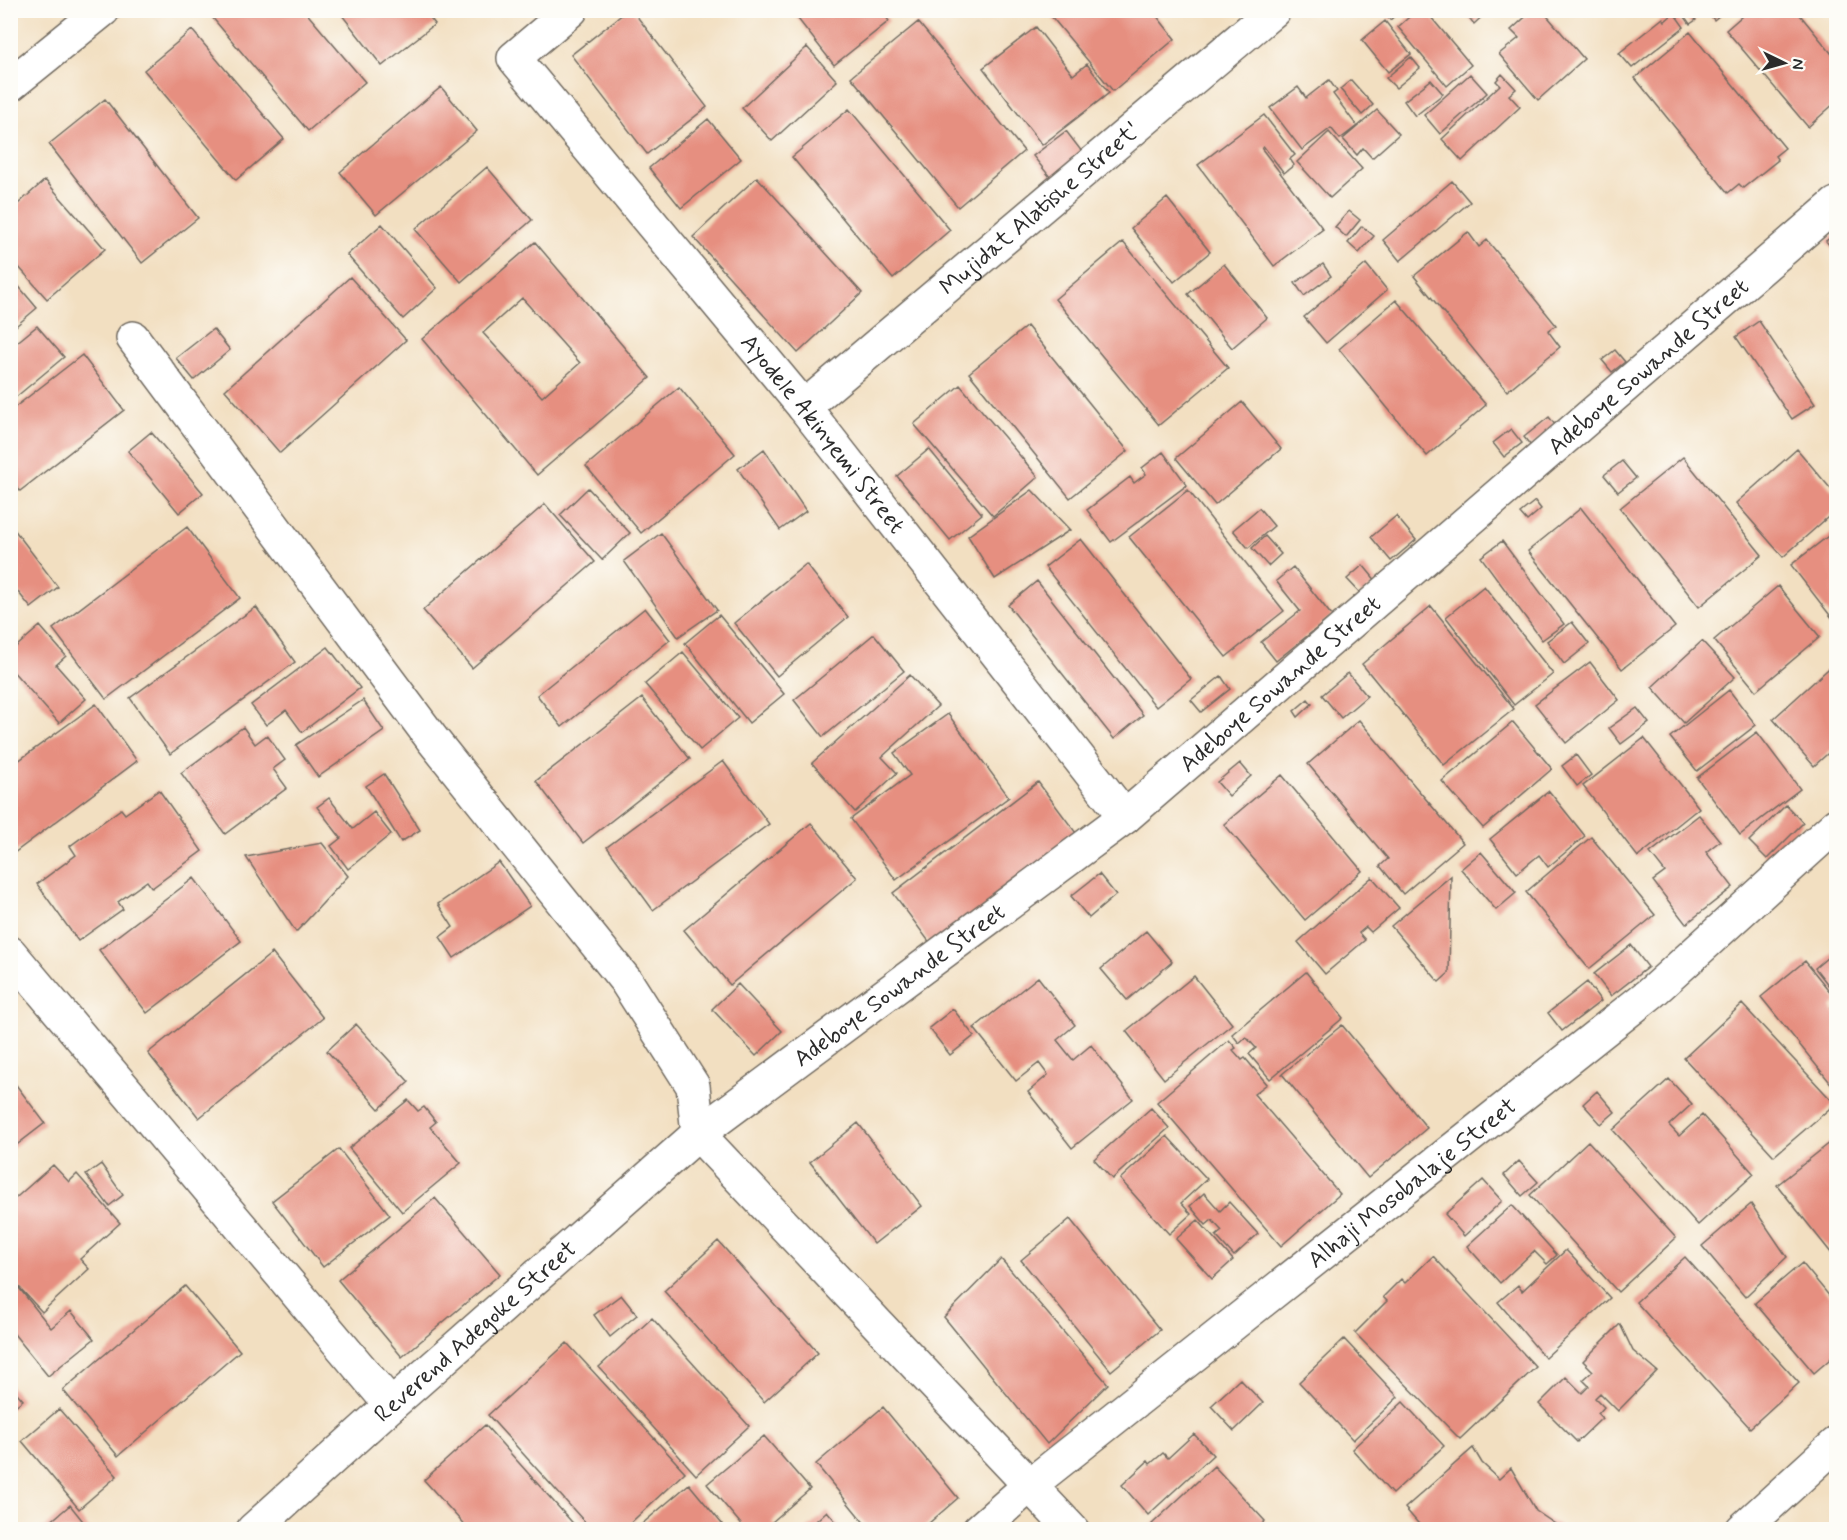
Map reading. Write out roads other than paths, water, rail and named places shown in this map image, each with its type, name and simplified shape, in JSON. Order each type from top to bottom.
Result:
[{"type":"street","points":[[10,86],[103,10]]},
{"type":"street","name":"Ayodele Akinyemi Street","points":[[571,10],[514,58],[804,407],[1125,817]]},
{"type":"street","name":"Mujidat Alatishe Street'","points":[[804,407],[1274,10]]},
{"type":"street","name":"Adeboye Sowande Street","points":[[698,1134],[1125,817],[1836,204]]},
{"type":"street","points":[[133,338],[432,739],[626,981],[687,1076],[698,1134],[1072,1530]]},
{"type":"street","name":"Alhaji Mosobalaje Street","points":[[979,1530],[1030,1485],[1652,992],[1836,825]]},
{"type":"street","points":[[10,953],[391,1405]]},
{"type":"street","name":"Reverend Adegoke Street","points":[[253,1530],[698,1134]]},
{"type":"street","points":[[1742,1530],[1836,1444]]}]
